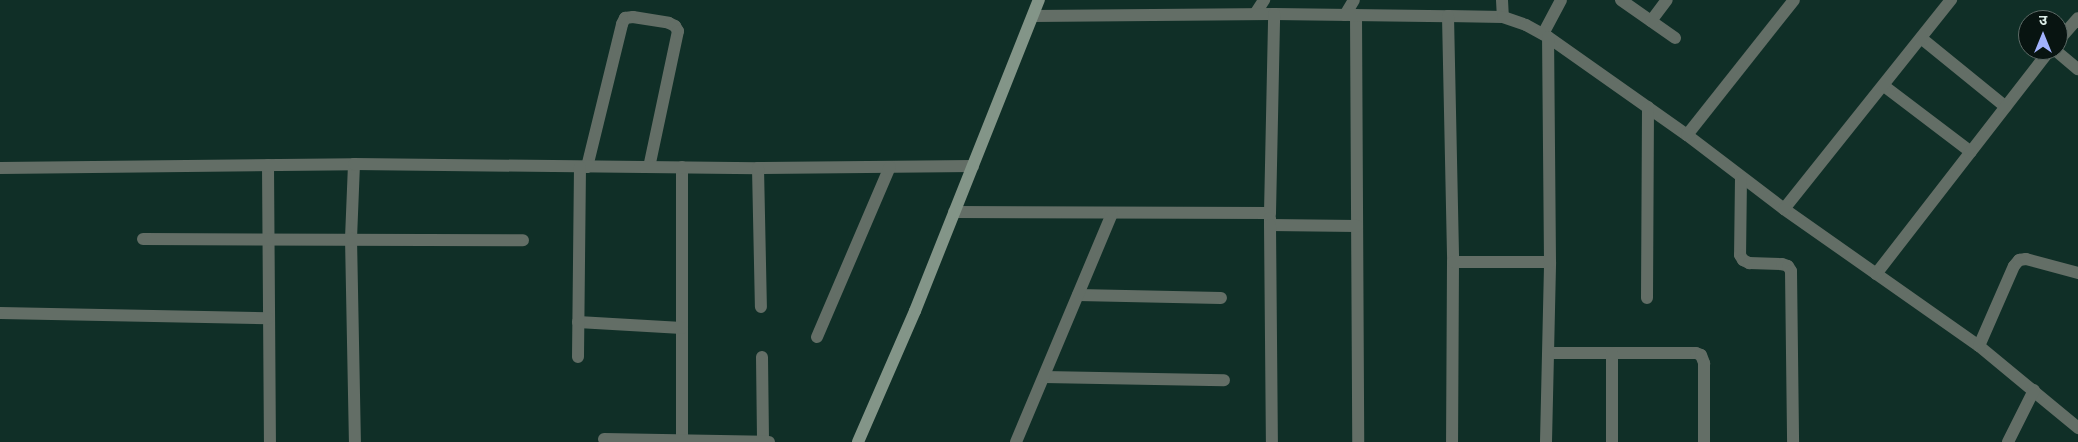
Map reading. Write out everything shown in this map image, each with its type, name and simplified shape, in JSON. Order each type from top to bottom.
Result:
[{"type":"street","points":[[858,442],[915,311],[1039,0]]},
{"type":"street","points":[[1256,14],[1264,0]]},
{"type":"street","points":[[1354,0],[1351,15],[1357,226],[1358,442]]},
{"type":"street","points":[[1502,0],[1503,17]]},
{"type":"street","points":[[1546,442],[1550,262],[1546,36],[1562,0]]},
{"type":"street","points":[[1620,0],[1675,38]]},
{"type":"street","points":[[1652,22],[1667,0]]},
{"type":"street","points":[[1687,135],[1794,0]]},
{"type":"street","points":[[1784,209],[1951,0]]},
{"type":"street","points":[[1033,16],[1274,14],[1503,17],[1526,25],[1546,36],[1648,107],[1784,209],[1979,346],[2078,428]]},
{"type":"street","points":[[1272,442],[1270,219],[1274,14]]},
{"type":"street","points":[[1448,16],[1453,262],[1452,442]]},
{"type":"street","points":[[578,356],[584,167],[622,24],[626,18],[633,17],[669,23],[675,26],[678,31],[649,167]]},
{"type":"street","points":[[2068,30],[2078,18]]},
{"type":"street","points":[[1921,38],[2006,107]]},
{"type":"street","points":[[1876,274],[2042,60]]},
{"type":"street","points":[[2067,60],[2078,69]]},
{"type":"street","points":[[1884,86],[1972,152]]},
{"type":"street","points":[[1647,298],[1648,107]]},
{"type":"street","points":[[0,168],[354,164],[758,168],[973,166]]},
{"type":"street","points":[[354,164],[351,238],[355,442]]},
{"type":"street","points":[[268,165],[270,442]]},
{"type":"street","points":[[682,167],[682,440]]},
{"type":"street","points":[[817,337],[890,167]]},
{"type":"street","points":[[758,168],[761,307]]},
{"type":"street","points":[[1740,177],[1740,256],[1749,263],[1782,264],[1788,266],[1791,271],[1793,442]]},
{"type":"street","points":[[954,212],[1270,219],[1357,226]]},
{"type":"street","points":[[1016,442],[1112,214]]},
{"type":"street","points":[[143,238],[268,237],[523,240]]},
{"type":"street","points":[[1979,346],[2014,266],[2019,260],[2026,259],[2078,273]]},
{"type":"street","points":[[1453,262],[1550,262]]},
{"type":"street","points":[[1078,295],[1221,298]]},
{"type":"street","points":[[0,313],[268,318]]},
{"type":"street","points":[[578,322],[682,328]]},
{"type":"street","points":[[1549,353],[1696,353],[1701,355],[1704,363],[1704,442]]},
{"type":"street","points":[[1612,353],[1612,442]]},
{"type":"street","points":[[762,357],[763,442]]},
{"type":"street","points":[[1044,377],[1224,380]]},
{"type":"street","points":[[2008,442],[2034,390]]},
{"type":"street","points":[[604,439],[769,442]]}]
